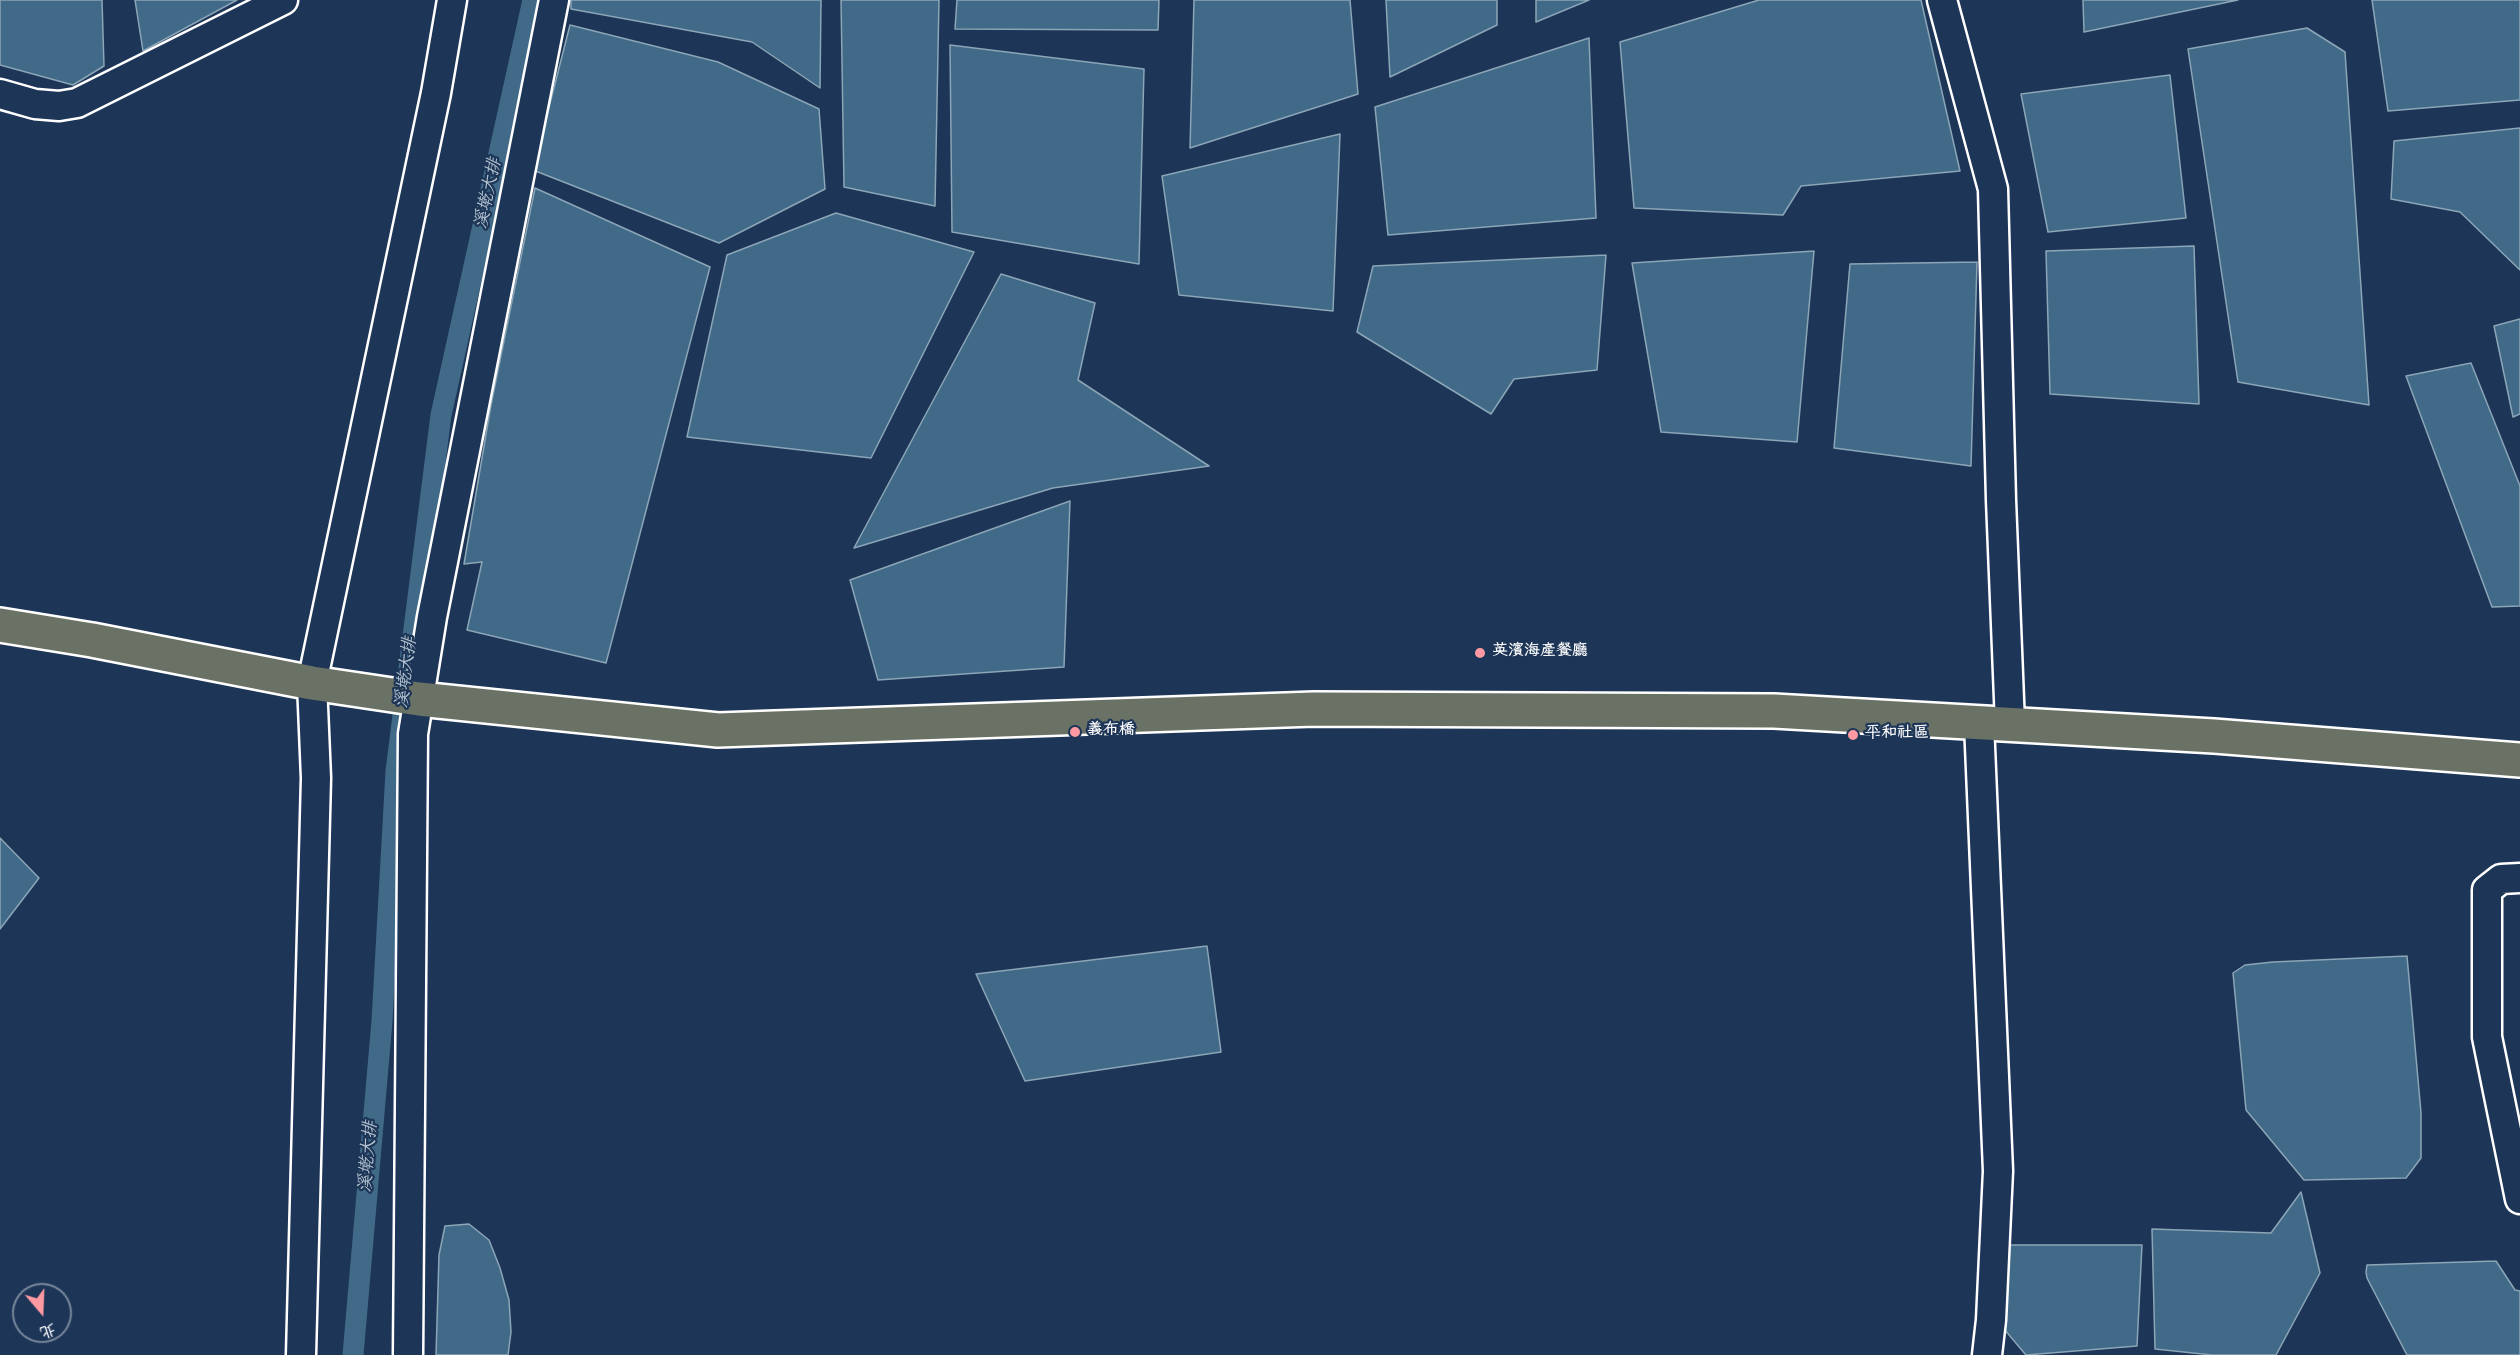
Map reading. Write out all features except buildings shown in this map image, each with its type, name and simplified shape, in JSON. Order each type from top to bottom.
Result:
[{"type":"main road","points":[[0,625],[92,640],[318,684],[413,698],[718,730],[1314,710],[1774,711],[2214,736],[2520,760]]},
{"type":"street","points":[[0,94],[35,104],[59,106],[77,103],[283,0]]},
{"type":"street","points":[[301,1355],[318,684],[452,0]]},
{"type":"street","points":[[408,1355],[413,698],[434,605],[554,0]]},
{"type":"street","points":[[1942,0],[1993,189],[2001,500],[1994,723],[1998,1171],[1992,1320],[1987,1355]]},
{"type":"street","points":[[2520,878],[2501,879],[2487,890],[2487,1037],[2520,1199]]},
{"type":"water","points":[[0,0],[102,0],[104,66],[73,85],[0,65]]},
{"type":"water","points":[[135,0],[237,0],[143,51]]},
{"type":"water","points":[[571,0],[821,0],[820,88],[752,42],[571,9]]},
{"type":"water","points":[[841,0],[939,0],[935,206],[844,187]]},
{"type":"water","points":[[957,0],[1159,0],[1158,30],[955,29]]},
{"type":"water","points":[[1194,0],[1350,0],[1358,94],[1190,148]]},
{"type":"water","points":[[1386,0],[1497,0],[1497,25],[1390,77]]},
{"type":"water","points":[[1536,0],[1589,0],[1536,22]]},
{"type":"water","points":[[1759,0],[1921,0],[1960,171],[1801,186],[1783,215],[1634,208],[1620,42]]},
{"type":"water","points":[[2083,0],[2238,0],[2084,32]]},
{"type":"water","points":[[2372,0],[2520,0],[2520,100],[2388,111]]},
{"type":"water","points":[[570,25],[718,62],[819,109],[825,189],[719,243],[533,170]]},
{"type":"water","points":[[2307,28],[2345,52],[2369,405],[2238,382],[2188,49]]},
{"type":"water","points":[[1589,38],[1596,218],[1388,235],[1375,107]]},
{"type":"water","points":[[950,45],[1144,69],[1139,264],[952,232]]},
{"type":"water","points":[[2170,75],[2186,218],[2048,232],[2021,94]]},
{"type":"water","points":[[2520,128],[2520,270],[2460,212],[2391,199],[2394,141]]},
{"type":"water","points":[[1340,134],[1333,311],[1179,295],[1162,176]]},
{"type":"water","points":[[535,188],[710,267],[606,663],[467,630],[482,562],[464,564],[491,405]]},
{"type":"water","points":[[836,213],[974,252],[871,458],[687,437],[727,255]]},
{"type":"water","points":[[2194,246],[2199,404],[2050,394],[2046,251]]},
{"type":"water","points":[[1814,251],[1797,442],[1661,432],[1632,263]]},
{"type":"water","points":[[1606,255],[1597,370],[1514,379],[1491,414],[1357,332],[1373,266]]},
{"type":"water","points":[[1977,262],[1971,466],[1834,448],[1850,264]]},
{"type":"water","points":[[1001,274],[1095,303],[1078,380],[1209,466],[1053,488],[854,548]]},
{"type":"water","points":[[2520,319],[2520,414],[2513,417],[2494,326]]},
{"type":"water","points":[[2471,363],[2520,486],[2520,606],[2492,607],[2406,376]]},
{"type":"water","points":[[1070,501],[1064,667],[878,680],[850,580]]},
{"type":"water","points":[[0,838],[39,878],[0,929]]},
{"type":"water","points":[[1207,946],[1221,1052],[1025,1081],[976,974]]},
{"type":"water","points":[[2407,956],[2421,1113],[2421,1158],[2406,1178],[2304,1180],[2246,1110],[2233,973],[2245,965],[2273,962]]},
{"type":"water","points":[[2301,1192],[2320,1273],[2276,1355],[2212,1355],[2155,1349],[2152,1229],[2271,1233]]},
{"type":"water","points":[[469,1224],[489,1240],[500,1268],[509,1300],[511,1332],[508,1355],[436,1355],[439,1255],[445,1226]]},
{"type":"water","points":[[2007,1245],[2142,1245],[2137,1346],[2026,1355],[2004,1329]]},
{"type":"water","points":[[2496,1261],[2515,1290],[2520,1291],[2520,1355],[2407,1355],[2366,1272],[2367,1265]]},
{"type":"waterway","name":"溪墘大排","points":[[353,1355],[382,1021],[396,771],[441,415],[533,0]]},
{"type":"place","name":"英濱海產餐廳","points":[[1480,653]]},
{"type":"place","name":"義布橋","points":[[1075,732]]},
{"type":"place","name":"平和社區","points":[[1853,735]]}]
